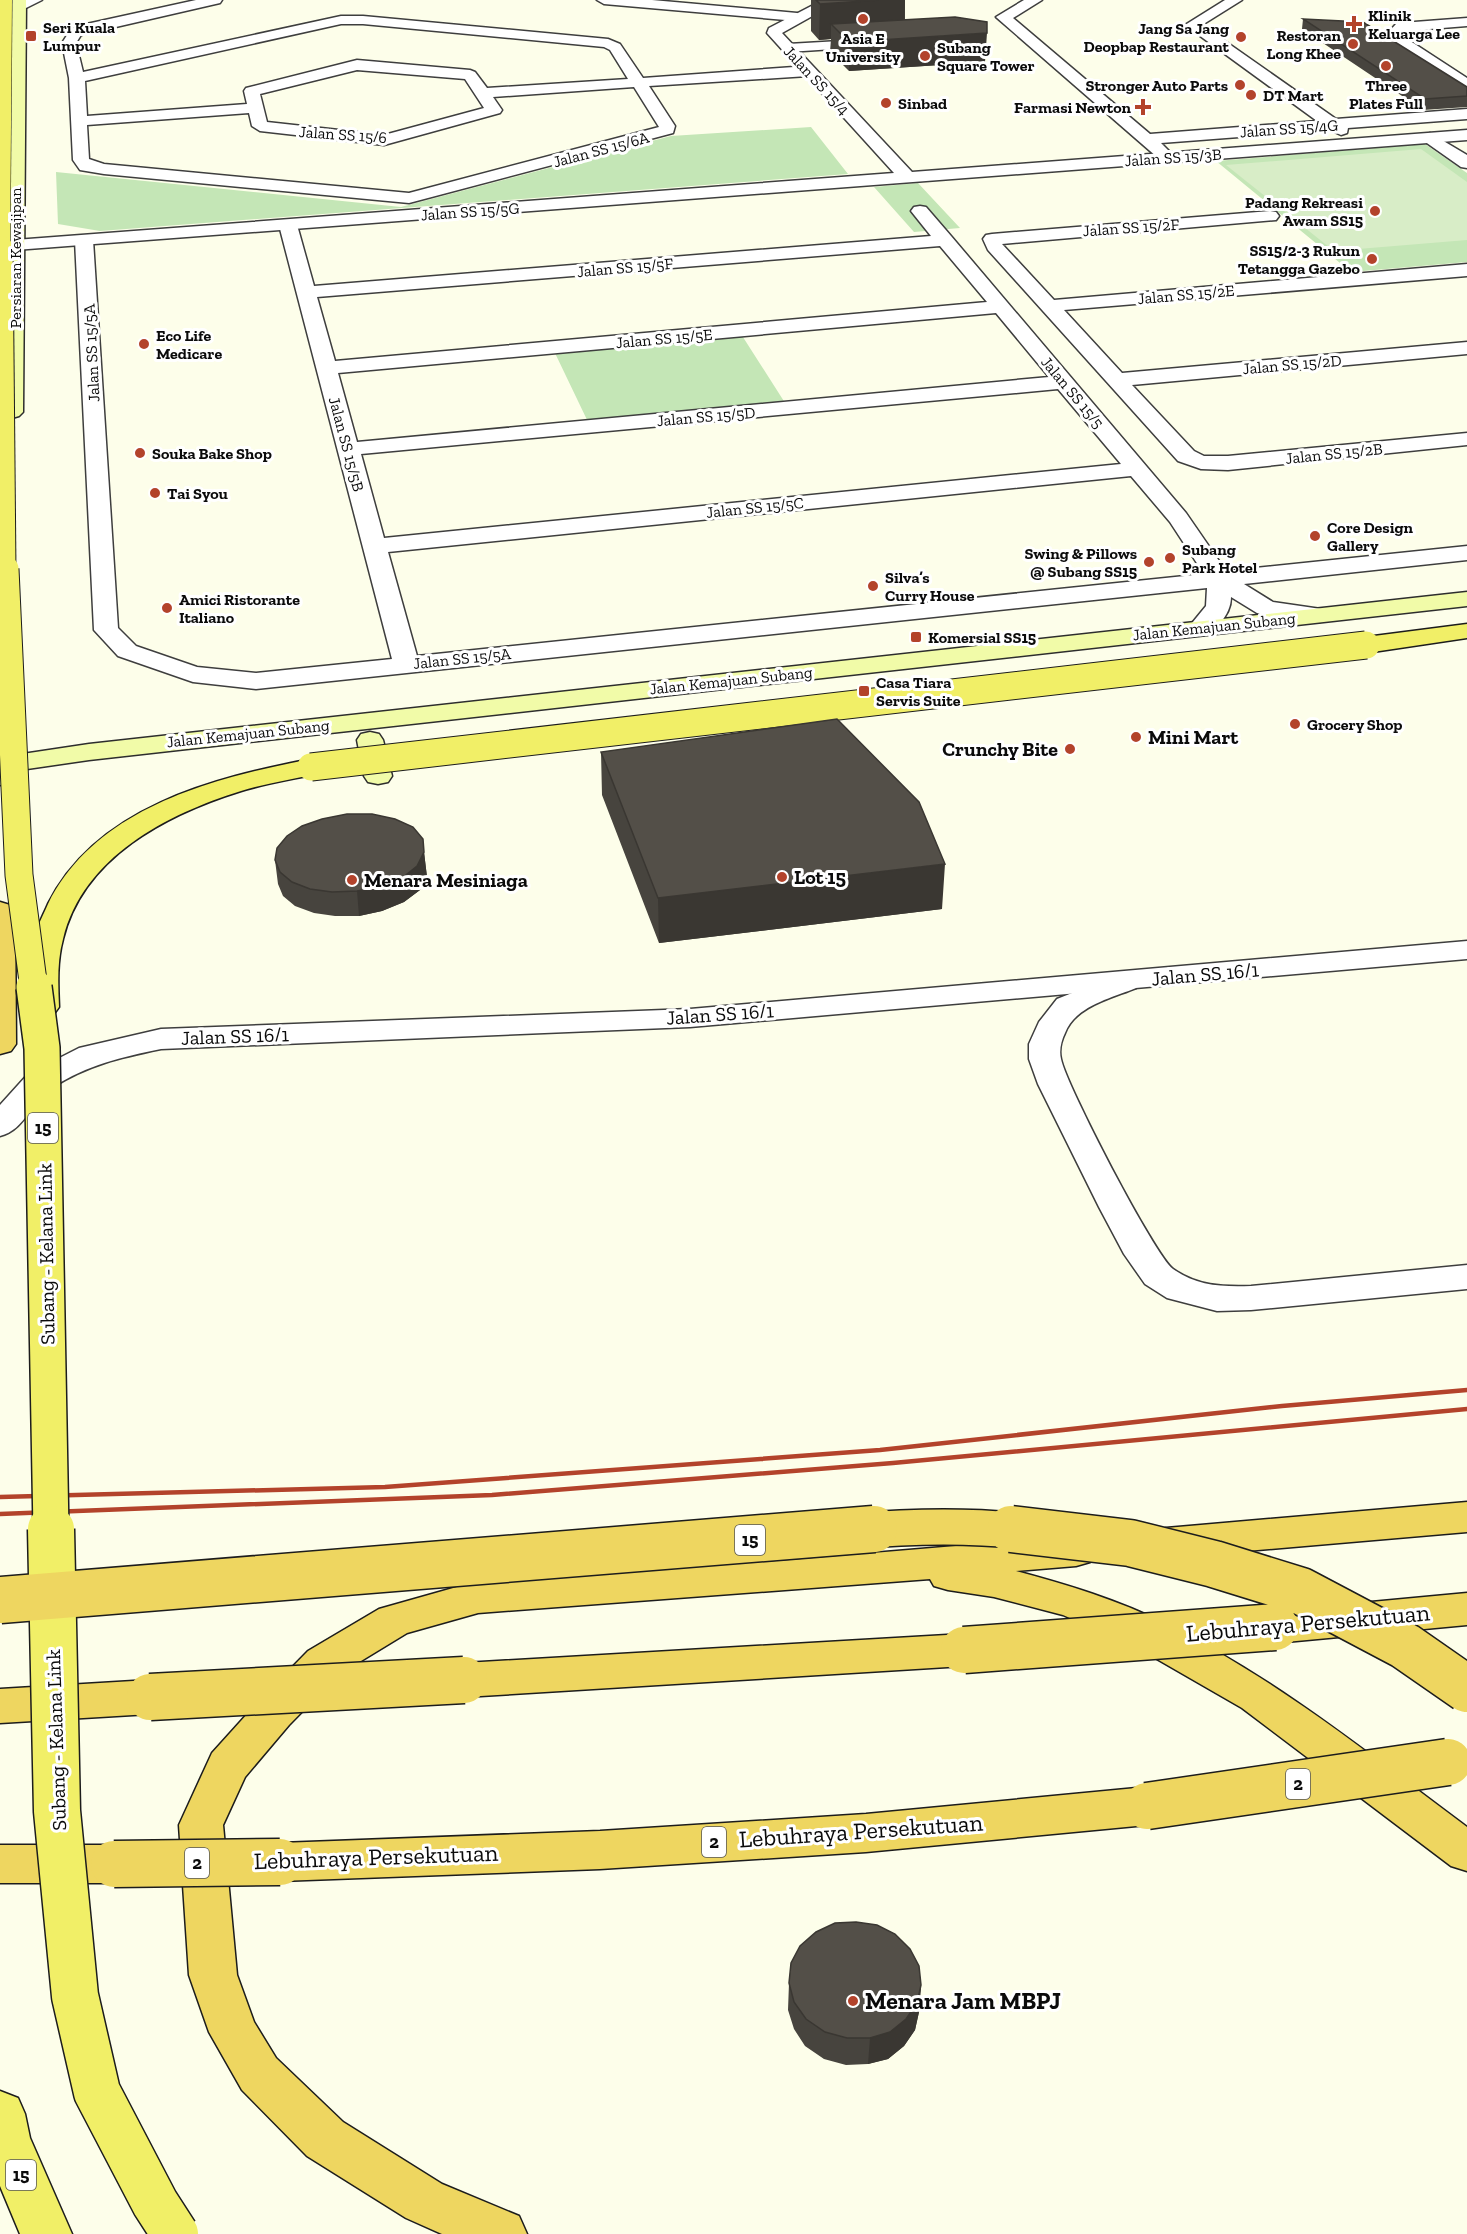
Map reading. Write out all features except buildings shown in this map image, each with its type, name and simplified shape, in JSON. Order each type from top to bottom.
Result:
[{"type":"highway","points":[[0,925],[0,1044]]},
{"type":"highway","points":[[501,2234],[424,2201],[325,2139],[259,2074],[233,2032],[213,1975],[201,1825],[228,1766],[274,1713],[323,1663],[394,1620],[478,1597],[790,1575],[1467,1517]]},
{"type":"highway","name":"15","points":[[0,1600],[905,1527],[989,1527],[1130,1543],[1214,1564],[1301,1591],[1405,1646],[1467,1689]]},
{"type":"highway","points":[[790,1575],[921,1570],[994,1581],[1073,1602],[1151,1635],[1257,1696],[1467,1852]]},
{"type":"highway","name":"Lebuhraya Persekutuan","points":[[0,1706],[964,1650],[1275,1628],[1467,1609]]},
{"type":"highway","name":"Lebuhraya Persekutuan","points":[[0,1864],[280,1862],[600,1850],[808,1837],[1147,1806],[1458,1761]]},
{"type":"main road","name":"Persiaran Kewajipan","points":[[0,696],[6,295],[15,227],[19,1]]},
{"type":"main road","name":"Subang - Kelana Link","points":[[19,1],[1,303],[4,552],[19,875],[42,1048],[57,1811],[75,1996],[97,2092],[154,2203],[175,2234]]},
{"type":"main road","points":[[6,295],[8,290],[7,223],[15,227]]},
{"type":"main road","name":"Jalan Kemajuan Subang","points":[[0,777],[19,762],[136,746],[1467,599]]},
{"type":"main road","name":"Jalan Kemajuan Subang","points":[[0,782],[1467,619]]},
{"type":"main road","points":[[42,1048],[44,965],[50,932],[61,904],[89,866],[143,821],[175,804],[259,776],[311,767],[1467,632]]},
{"type":"main road","points":[[0,719],[22,737],[49,745],[136,746]]},
{"type":"main road","points":[[370,740],[378,776]]},
{"type":"main road","name":"15","points":[[0,2114],[5,2138],[46,2234]]},
{"type":"street","points":[[177,0],[194,4]]},
{"type":"street","points":[[215,0],[102,24],[76,32],[69,43],[77,78],[80,121],[255,108],[252,90],[357,65],[470,75],[484,93],[806,70]]},
{"type":"street","points":[[604,0],[797,17]]},
{"type":"street","name":"Jalan SS 15/4","points":[[834,0],[797,17],[774,31],[806,70],[908,177]]},
{"type":"street","points":[[1035,0],[1003,16],[1168,158]]},
{"type":"street","points":[[1236,0],[1192,25],[1359,143]]},
{"type":"street","points":[[760,26],[780,15]]},
{"type":"street","name":"Jalan SS 15/6A","points":[[77,78],[341,20],[608,43],[615,47],[667,126],[667,130],[409,198],[127,172],[86,166],[81,160],[80,121]]},
{"type":"street","points":[[1467,22],[1401,27],[1392,36],[1467,85]]},
{"type":"street","points":[[1002,35],[1023,34]]},
{"type":"street","points":[[788,48],[894,41]]},
{"type":"street","name":"Jalan SS 15/4","points":[[767,55],[798,90]]},
{"type":"street","name":"Jalan SS 15/6","points":[[255,108],[263,128],[384,140],[494,110],[484,93]]},
{"type":"street","name":"Jalan SS 15/4G","points":[[1146,139],[1467,114]]},
{"type":"street","name":"Jalan SS 15/3B","points":[[880,180],[1467,135]]},
{"type":"street","points":[[1430,138],[1467,163]]},
{"type":"street","points":[[865,164],[880,180]]},
{"type":"street","name":"Jalan SS 15/5G","points":[[15,227],[60,242],[880,180]]},
{"type":"street","name":"Jalan SS 15/5","points":[[920,211],[1178,518],[1219,578],[1266,608],[1318,615]]},
{"type":"street","name":"Jalan SS 15/2F","points":[[1048,306],[994,246],[992,239],[1270,216]]},
{"type":"street","name":"Jalan SS 15/5B","points":[[288,225],[406,664]]},
{"type":"street","name":"Jalan SS 15/5A","points":[[84,240],[106,630],[127,651],[193,675],[256,681],[1467,553]]},
{"type":"street","name":"Jalan SS 15/5F","points":[[306,292],[945,240]]},
{"type":"street","name":"Jalan SS 15/2E","points":[[1048,306],[1467,270]]},
{"type":"street","points":[[1048,306],[1116,380]]},
{"type":"street","name":"Jalan SS 15/5E","points":[[326,368],[1001,307]]},
{"type":"street","name":"Jalan SS 15/2D","points":[[1116,380],[1467,348]]},
{"type":"street","name":"Jalan SS 15/2B","points":[[1116,380],[1186,456],[1201,462],[1228,463],[1467,439]]},
{"type":"street","name":"Jalan SS 15/5D","points":[[348,449],[1064,382]]},
{"type":"street","name":"Jalan SS 15/5C","points":[[374,546],[1137,469]]},
{"type":"street","points":[[1200,628],[1216,612],[1222,601],[1219,578]]},
{"type":"street","name":"Jalan SS 16/1","points":[[0,1126],[39,1081],[90,1055],[161,1039],[690,1018],[1467,950]]},
{"type":"street","points":[[1125,981],[1068,1006],[1050,1029],[1045,1044],[1045,1059],[1054,1084],[1116,1207],[1142,1254],[1158,1276],[1180,1289],[1217,1299],[1251,1298],[1467,1277]]},
{"type":"green space","points":[[811,127],[848,174],[100,231],[58,224],[56,172],[401,207],[671,136]]},
{"type":"green space","name":"Padang Rekreasi Awam SS15","points":[[1425,144],[1467,173],[1467,262],[1351,272],[1216,161]]},
{"type":"green space","name":"Padang Rekreasi Awam SS15","points":[[1421,149],[1467,182],[1467,240],[1334,251],[1226,165]]},
{"type":"green space","points":[[918,183],[960,228],[914,232],[874,187]]},
{"type":"green space","points":[[741,334],[787,406],[589,424],[554,351]]},
{"type":"railway","points":[[0,1497],[385,1487],[880,1450],[1282,1406],[1467,1390]]},
{"type":"railway","points":[[0,1514],[492,1495],[893,1463],[1467,1409]]},
{"type":"place","name":"Asia E University","points":[[863,19]]},
{"type":"place","name":"Klinik Keluarga Lee","points":[[1354,24]]},
{"type":"place","name":"Seri Kuala Lumpur","points":[[31,36]]},
{"type":"place","name":"Jang Sa Jang Deopbap Restaurant","points":[[1241,37]]},
{"type":"place","name":"Restoran Long Khee","points":[[1353,44]]},
{"type":"place","name":"Subang Square Tower","points":[[925,56]]},
{"type":"place","name":"Three Plates Full","points":[[1386,66]]},
{"type":"place","name":"Stronger Auto Parts","points":[[1240,85]]},
{"type":"place","name":"DT Mart","points":[[1251,95]]},
{"type":"place","name":"Sinbad","points":[[886,103]]},
{"type":"place","name":"Farmasi Newton","points":[[1143,107]]},
{"type":"place","name":"Padang Rekreasi Awam SS15","points":[[1375,211]]},
{"type":"place","name":"SS15/2-3 Rukun Tetangga Gazebo","points":[[1372,259]]},
{"type":"place","name":"Eco Life Medicare","points":[[144,344]]},
{"type":"place","name":"Souka Bake Shop","points":[[140,453]]},
{"type":"place","name":"Tai Syou","points":[[155,493]]},
{"type":"place","name":"Core Design Gallery","points":[[1315,536]]},
{"type":"place","name":"Subang Park Hotel","points":[[1170,558]]},
{"type":"place","name":"Swing & Pillows @ Subang SS15","points":[[1149,562]]},
{"type":"place","name":"Silva’s Curry House","points":[[873,586]]},
{"type":"place","name":"Amici Ristorante Italiano","points":[[167,608]]},
{"type":"place","name":"Komersial SS15","points":[[916,637]]},
{"type":"place","name":"Casa Tiara Servis Suite","points":[[864,691]]},
{"type":"place","name":"Grocery Shop","points":[[1295,724]]},
{"type":"place","name":"Mini Mart","points":[[1136,737]]},
{"type":"place","name":"Crunchy Bite","points":[[1070,749]]},
{"type":"place","name":"Lot 15","points":[[782,877]]},
{"type":"place","name":"Menara Mesiniaga","points":[[352,880]]},
{"type":"place","name":"Menara Jam MBPJ","points":[[853,2001]]}]
